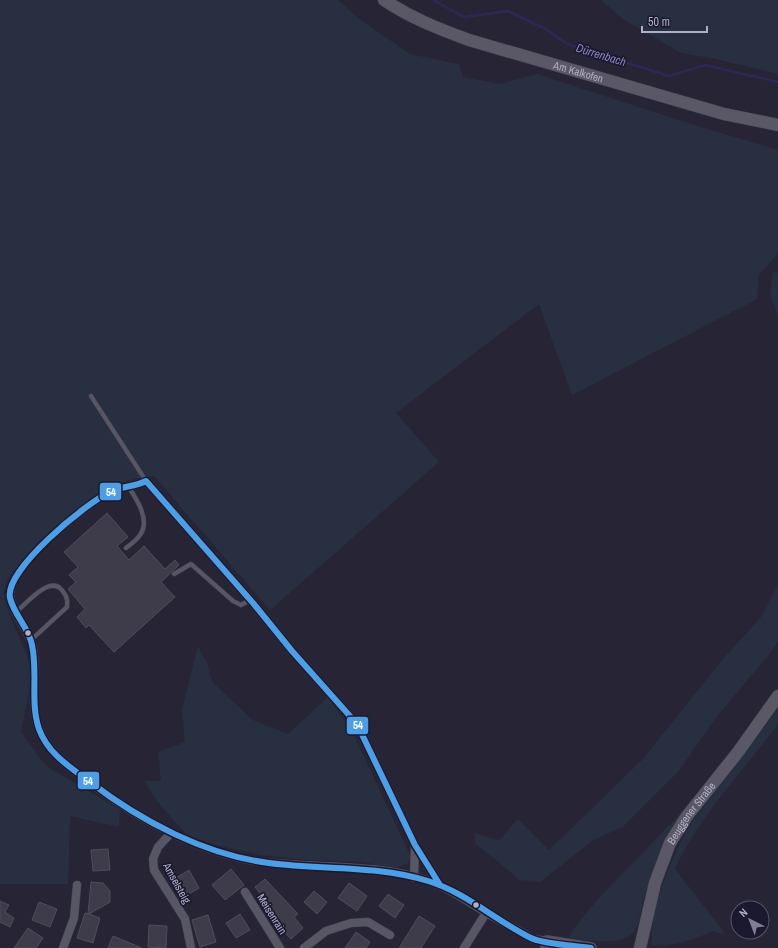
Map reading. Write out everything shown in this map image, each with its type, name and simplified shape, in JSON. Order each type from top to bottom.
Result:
[{"type":"main road","name":"Am Kalkofen","points":[[384,0],[401,11],[432,27],[469,40],[724,114],[778,125]]},
{"type":"main road","name":"Beuggener Straße","points":[[640,948],[655,883],[670,843],[688,816],[738,752],[778,696]]},
{"type":"street","points":[[440,885],[416,845],[357,724],[292,651],[250,600],[146,481],[111,491],[94,501],[72,519],[20,569],[12,582],[10,597],[31,640],[36,669],[36,712],[40,730],[53,754],[103,792],[171,833],[201,846],[249,860],[269,863],[375,870],[414,878],[440,885],[533,939],[547,945],[591,948]]},
{"type":"street","name":"Amselsteig","points":[[171,833],[158,847],[154,859],[154,870],[185,919],[191,948]]},
{"type":"street","points":[[414,878],[416,845]]},
{"type":"street","points":[[63,948],[74,918],[77,885]]},
{"type":"street","name":"Meisenrain","points":[[245,892],[280,948]]},
{"type":"street","points":[[464,948],[486,912]]},
{"type":"street","points":[[304,948],[326,931],[352,923],[368,922],[390,935]]},
{"type":"lane","points":[[91,396],[146,481]]},
{"type":"lane","points":[[126,548],[140,536],[143,522],[142,509],[128,486]]},
{"type":"lane","points":[[174,574],[191,564],[233,601],[241,605],[250,600]]},
{"type":"lane","points":[[16,612],[46,587],[52,585],[58,587],[66,596],[67,606],[31,640]]},
{"type":"shaded area","points":[[0,0],[338,0],[358,18],[410,54],[459,64],[463,77],[501,84],[537,74],[691,124],[778,150],[778,253],[759,275],[757,299],[572,395],[539,304],[396,413],[439,462],[270,610],[154,476],[133,479],[113,485],[68,517],[32,551],[17,567],[7,581],[4,592],[5,601],[11,619],[23,645],[30,670],[29,687],[21,732],[46,766],[120,810],[119,827],[70,816],[68,884],[0,884]]},
{"type":"shaded area","points":[[601,0],[778,0],[778,74],[716,59],[681,53],[623,19]]},
{"type":"shaded area","points":[[773,272],[778,273],[778,315],[770,295]]},
{"type":"shaded area","points":[[778,585],[778,642],[718,715],[678,772],[624,826],[592,841],[540,882],[520,880],[476,844],[474,833],[499,840],[518,819],[549,850],[642,760],[722,660],[761,617]]},
{"type":"shaded area","points":[[198,646],[207,663],[212,682],[253,720],[288,734],[328,697],[353,733],[411,858],[407,864],[394,868],[362,862],[309,860],[261,855],[215,845],[187,835],[156,800],[144,781],[161,781],[158,752],[185,742],[182,710]]},
{"type":"shaded area","points":[[778,709],[778,724],[709,812],[685,849],[675,869],[724,932],[723,935],[713,931],[691,940],[675,944],[659,946],[652,945],[654,916],[658,900],[669,867],[689,826]]},
{"type":"shaded area","points":[[683,810],[685,812],[666,842],[656,864],[634,932],[624,938],[609,941],[593,941],[570,938],[571,933],[611,885]]},
{"type":"building","points":[[107,513],[128,537],[117,546],[129,560],[144,546],[165,569],[175,560],[179,565],[161,582],[175,597],[114,652],[89,625],[86,628],[77,617],[85,609],[68,589],[76,582],[69,575],[78,567],[64,552]]},
{"type":"building","points":[[108,849],[110,870],[93,871],[91,850]]},
{"type":"building","points":[[231,869],[244,885],[225,900],[212,885]]},
{"type":"building","points":[[189,870],[199,888],[184,897],[174,879]]},
{"type":"building","points":[[265,879],[298,914],[294,917],[303,928],[291,939],[275,922],[279,918],[255,887]]},
{"type":"building","points":[[91,882],[103,883],[110,891],[110,902],[89,914],[100,918],[93,943],[77,938],[85,913],[88,914]]},
{"type":"building","points":[[349,883],[367,896],[357,911],[338,898]]},
{"type":"building","points":[[314,891],[327,902],[317,914],[304,902]]},
{"type":"building","points":[[388,894],[404,905],[395,918],[379,906]]},
{"type":"building","points":[[0,901],[9,905],[5,912],[14,918],[10,927],[0,922]]},
{"type":"building","points":[[39,902],[57,909],[50,927],[32,920]]},
{"type":"building","points":[[240,914],[250,930],[236,938],[226,923]]},
{"type":"building","points":[[208,915],[216,942],[200,947],[192,920]]},
{"type":"building","points":[[419,916],[435,926],[421,948],[399,948]]},
{"type":"building","points":[[149,925],[167,926],[166,948],[148,947]]},
{"type":"building","points":[[28,928],[43,938],[36,948],[14,948]]},
{"type":"building","points":[[356,932],[370,942],[366,948],[345,948]]},
{"type":"building","points":[[113,936],[142,948],[108,948]]},
{"type":"waterway","name":"Dürrenbach","points":[[433,0],[464,17],[508,11],[544,28],[567,44],[669,76],[705,65],[778,82]]},
{"type":"transit line","name":"54","points":[[440,885],[415,845],[357,724],[292,651],[253,603],[146,481],[114,490],[83,509],[49,539],[20,571],[12,586],[10,598],[28,633],[32,645],[34,655],[34,698],[36,719],[43,738],[60,759],[130,810],[152,823],[198,844],[245,859],[289,865],[389,872],[428,881],[468,899],[531,938],[551,943],[591,948]]}]
